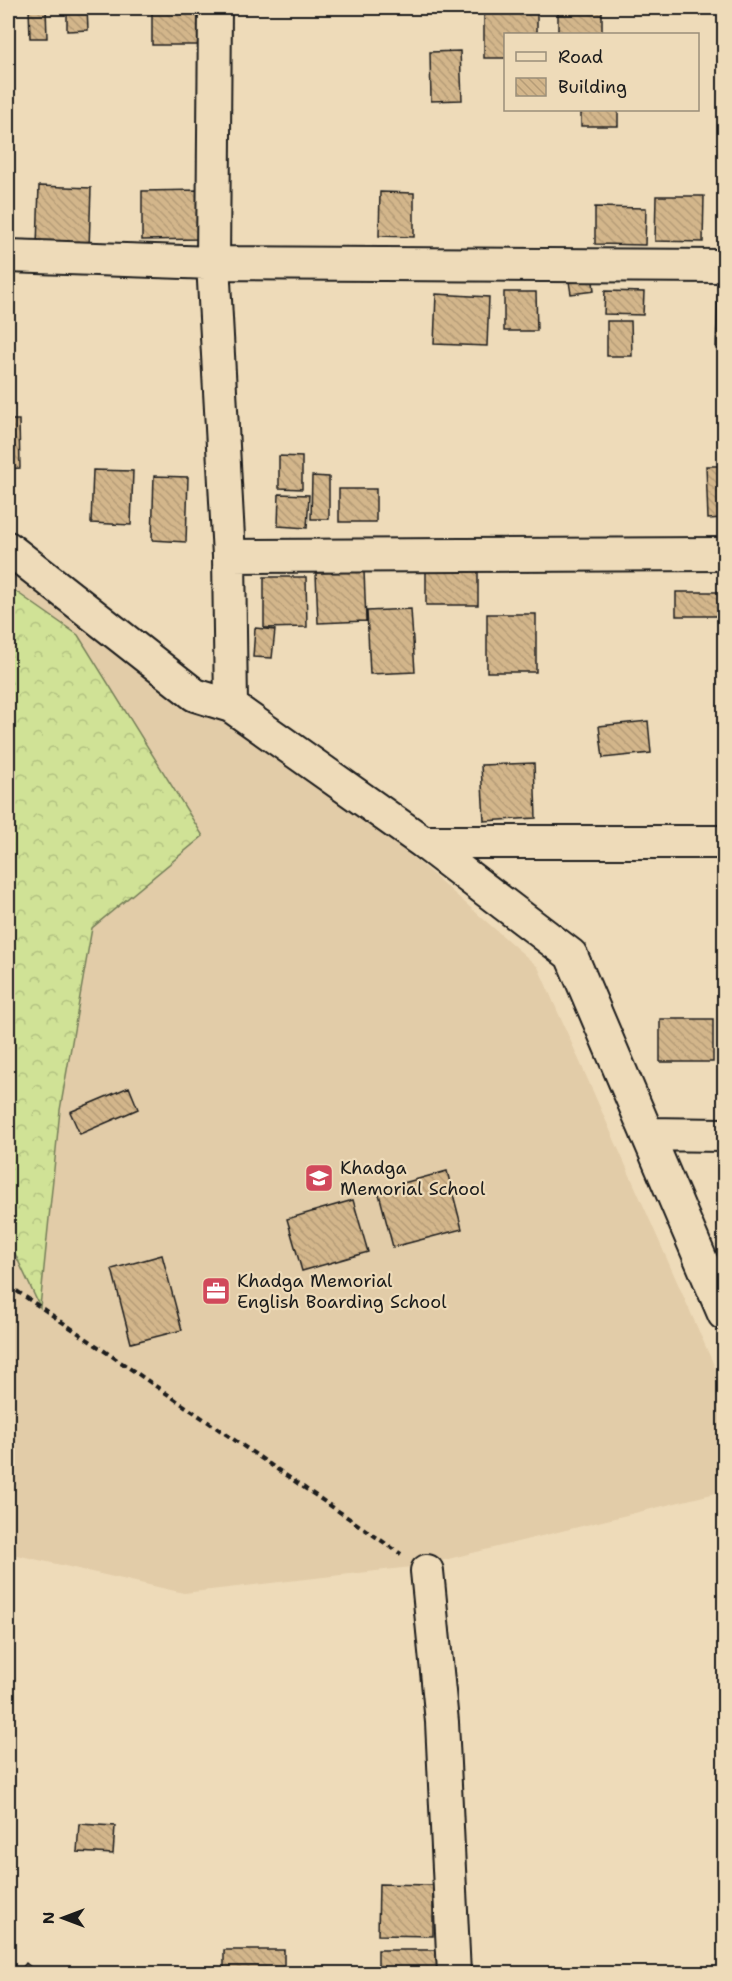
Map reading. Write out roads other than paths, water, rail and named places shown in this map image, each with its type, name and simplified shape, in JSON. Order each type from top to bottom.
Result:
[{"type":"street","points":[[215,8],[213,263],[229,556],[231,706]]},
{"type":"street","points":[[8,256],[213,263],[724,266]]},
{"type":"street","points":[[8,548],[195,695],[231,706],[423,842],[571,954],[724,1314]]},
{"type":"street","points":[[229,556],[724,554]]},
{"type":"street","points":[[423,842],[724,842]]},
{"type":"street","points":[[647,1134],[724,1135]]},
{"type":"street","points":[[427,1571],[442,1722],[454,1974]]},
{"type":"place","name":"Khadga Memorial School","points":[[319,1178]]},
{"type":"place","name":"Khadga Memorial English Boarding School","points":[[216,1291]]}]
